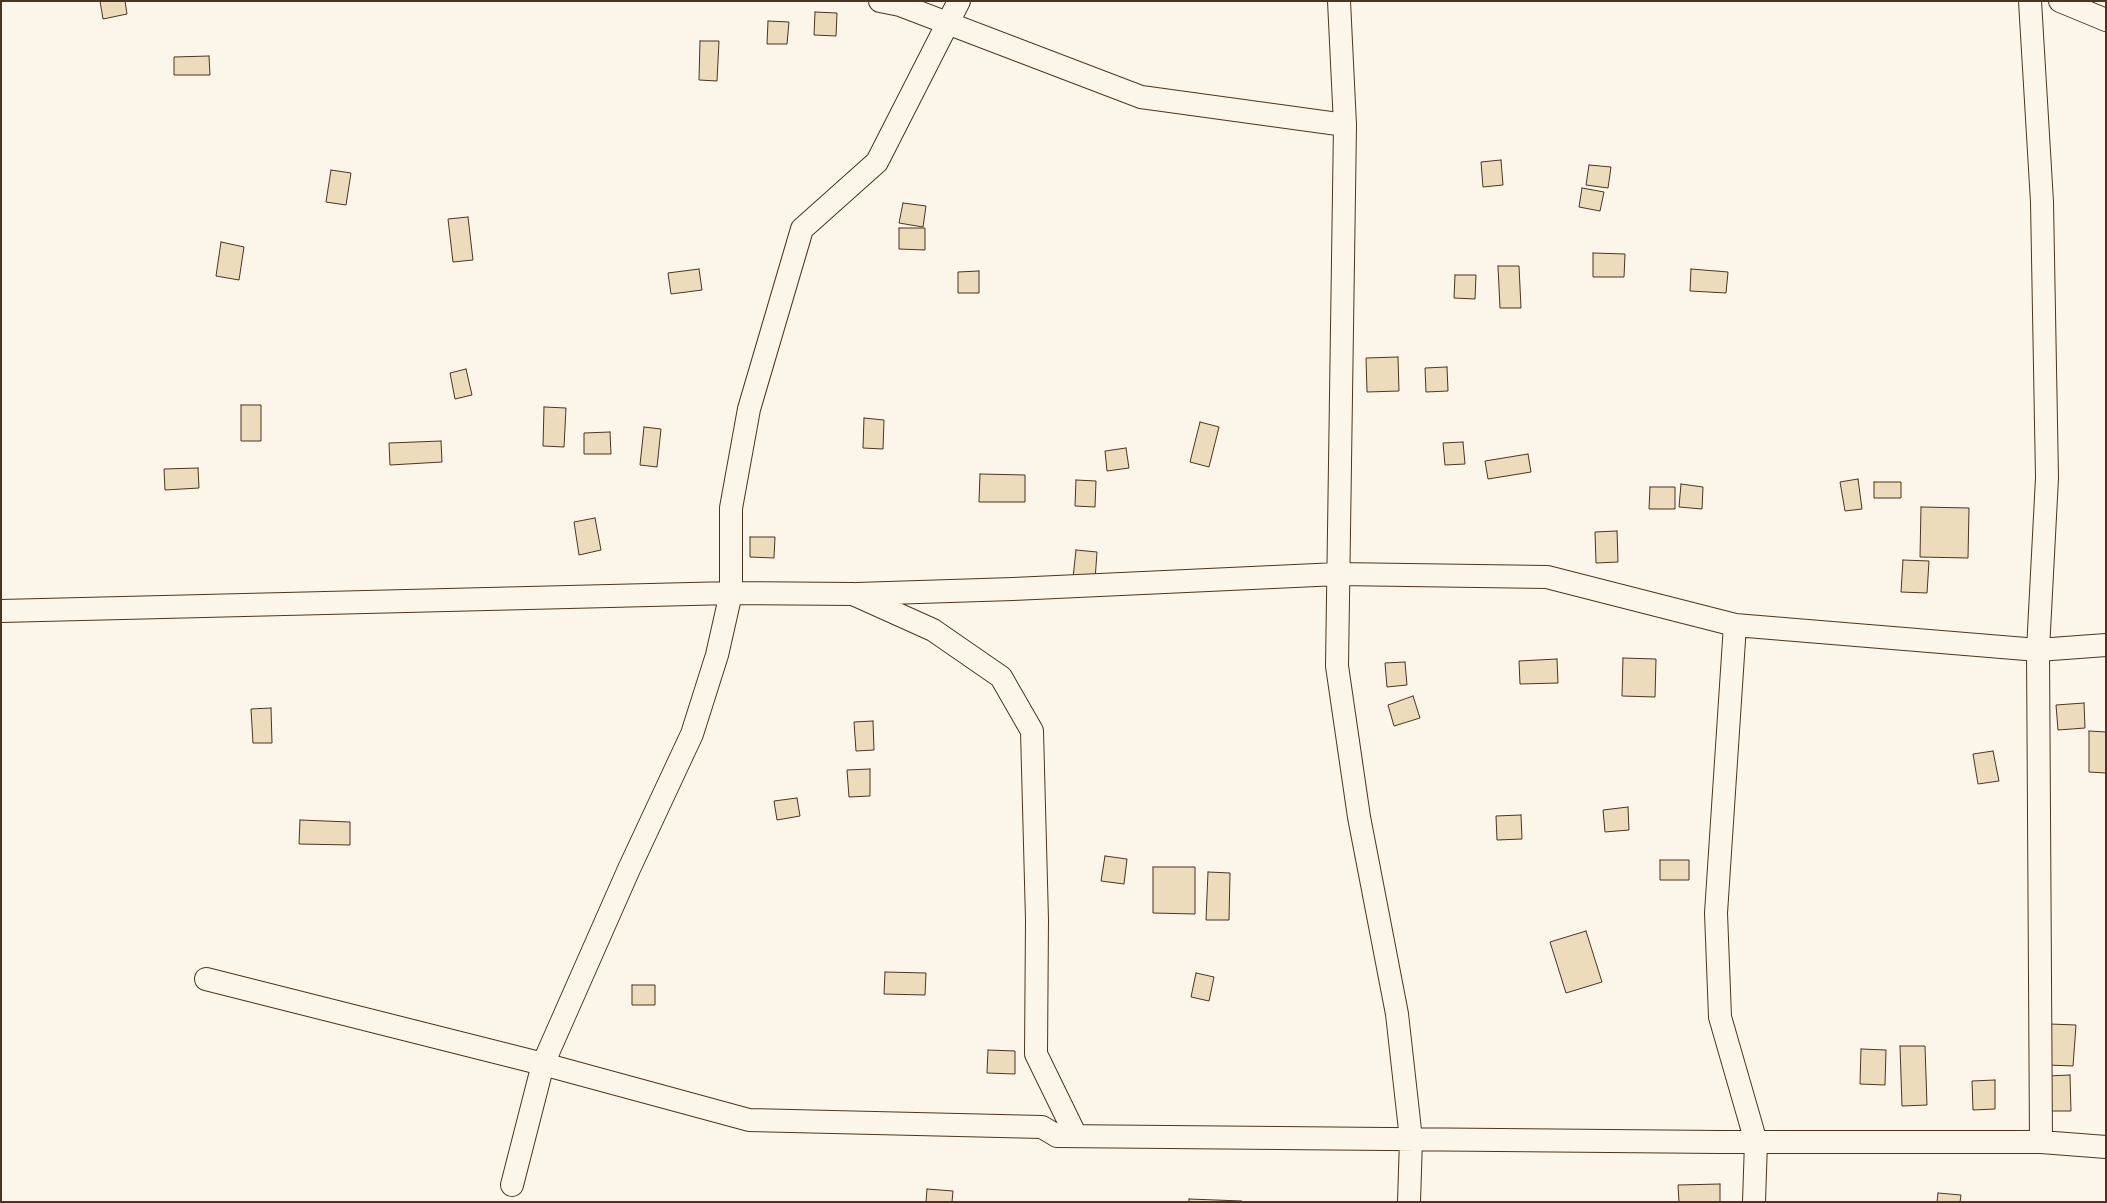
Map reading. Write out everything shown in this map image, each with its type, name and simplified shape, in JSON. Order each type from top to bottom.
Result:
[{"type":"street","points":[[880,1],[900,4],[946,24],[1141,97],[1345,125]]},
{"type":"street","points":[[512,1185],[543,1064],[629,869],[692,734],[717,655],[731,593],[731,508],[749,409],[802,229],[877,162],[959,1]]},
{"type":"street","points":[[1339,1],[1345,125],[1337,666],[1359,817],[1397,1014],[1411,1139],[1409,1202]]},
{"type":"street","points":[[2030,1],[2042,202],[2047,478],[2038,650],[2040,1142]]},
{"type":"street","points":[[2060,1],[2106,20]]},
{"type":"street","points":[[1,611],[731,593],[853,594],[1021,589],[1338,574],[1547,577],[1735,625],[2038,650],[2106,645]]},
{"type":"street","points":[[853,594],[933,630],[1001,677],[1032,731],[1037,920],[1036,1054],[1076,1136]]},
{"type":"street","points":[[1735,625],[1716,928],[1720,1017],[1756,1142],[1754,1202]]},
{"type":"street","points":[[206,979],[543,1064],[749,1120],[1042,1127],[1058,1136],[1756,1142],[2040,1142],[2106,1147]]},
{"type":"building","points":[[100,1],[125,1],[127,14],[103,19]]},
{"type":"building","points":[[815,12],[837,13],[836,36],[814,35]]},
{"type":"building","points":[[768,21],[789,22],[787,44],[767,44]]},
{"type":"building","points":[[700,41],[719,41],[717,81],[699,80]]},
{"type":"building","points":[[209,56],[210,75],[174,75],[174,57]]},
{"type":"building","points":[[1501,160],[1503,185],[1483,187],[1481,162]]},
{"type":"building","points":[[1589,165],[1611,167],[1608,188],[1586,185]]},
{"type":"building","points":[[331,170],[351,173],[346,205],[326,202]]},
{"type":"building","points":[[1582,188],[1604,192],[1600,211],[1579,207]]},
{"type":"building","points":[[903,203],[926,206],[923,227],[899,223]]},
{"type":"building","points":[[468,217],[473,260],[453,262],[448,219]]},
{"type":"building","points":[[899,228],[925,228],[925,250],[899,249]]},
{"type":"building","points":[[221,242],[244,247],[239,280],[216,276]]},
{"type":"building","points":[[1593,253],[1625,254],[1624,277],[1593,277]]},
{"type":"building","points":[[1498,266],[1519,266],[1521,308],[1500,308]]},
{"type":"building","points":[[699,269],[702,290],[671,294],[668,273]]},
{"type":"building","points":[[1691,269],[1728,272],[1726,293],[1690,291]]},
{"type":"building","points":[[979,271],[979,293],[958,293],[958,272]]},
{"type":"building","points":[[1455,275],[1476,275],[1475,299],[1454,298]]},
{"type":"building","points":[[1398,357],[1399,391],[1367,392],[1366,358]]},
{"type":"building","points":[[1447,367],[1448,391],[1426,392],[1425,368]]},
{"type":"building","points":[[466,369],[472,395],[455,399],[450,373]]},
{"type":"building","points":[[241,405],[261,405],[261,441],[241,441]]},
{"type":"building","points":[[544,407],[566,408],[564,447],[543,446]]},
{"type":"building","points":[[864,418],[884,420],[883,449],[863,448]]},
{"type":"building","points":[[1200,422],[1219,427],[1209,467],[1190,462]]},
{"type":"building","points":[[644,427],[661,429],[657,467],[640,465]]},
{"type":"building","points":[[610,432],[611,454],[584,454],[584,433]]},
{"type":"building","points":[[441,441],[442,462],[390,465],[389,443]]},
{"type":"building","points":[[1463,442],[1465,464],[1445,465],[1443,443]]},
{"type":"building","points":[[1126,448],[1129,468],[1107,471],[1105,451]]},
{"type":"building","points":[[1528,454],[1531,472],[1488,479],[1485,461]]},
{"type":"building","points":[[198,468],[199,488],[165,490],[164,469]]},
{"type":"building","points":[[980,474],[1025,475],[1025,502],[979,502]]},
{"type":"building","points":[[1858,479],[1862,509],[1845,511],[1840,482]]},
{"type":"building","points":[[1076,480],[1096,481],[1095,507],[1075,506]]},
{"type":"building","points":[[1874,482],[1901,482],[1901,498],[1874,498]]},
{"type":"building","points":[[1681,484],[1703,487],[1702,509],[1679,507]]},
{"type":"building","points":[[1650,487],[1675,487],[1675,509],[1649,509]]},
{"type":"building","points":[[1921,507],[1969,508],[1968,558],[1920,557]]},
{"type":"building","points":[[595,518],[601,550],[579,555],[574,522]]},
{"type":"building","points":[[1617,531],[1618,562],[1596,563],[1595,532]]},
{"type":"building","points":[[750,537],[775,537],[774,558],[750,557]]},
{"type":"building","points":[[1076,550],[1097,552],[1095,580],[1073,578]]},
{"type":"building","points":[[1903,560],[1929,561],[1927,593],[1901,592]]},
{"type":"building","points":[[1623,658],[1656,659],[1655,697],[1622,696]]},
{"type":"building","points":[[1557,659],[1558,683],[1520,684],[1519,661]]},
{"type":"building","points":[[1405,662],[1407,685],[1387,687],[1385,663]]},
{"type":"building","points":[[1413,696],[1420,718],[1394,726],[1388,705]]},
{"type":"building","points":[[2084,703],[2085,728],[2058,730],[2056,705]]},
{"type":"building","points":[[271,708],[272,743],[253,743],[251,709]]},
{"type":"building","points":[[873,721],[874,750],[856,751],[854,722]]},
{"type":"building","points":[[2089,731],[2106,732],[2106,773],[2089,772]]},
{"type":"building","points":[[1993,751],[1999,781],[1978,784],[1973,754]]},
{"type":"building","points":[[870,769],[870,796],[849,797],[847,770]]},
{"type":"building","points":[[797,798],[800,816],[777,820],[774,801]]},
{"type":"building","points":[[1628,807],[1629,830],[1605,832],[1603,810]]},
{"type":"building","points":[[1521,815],[1522,839],[1497,840],[1496,816]]},
{"type":"building","points":[[300,820],[350,822],[350,845],[299,844]]},
{"type":"building","points":[[1105,856],[1127,859],[1124,884],[1101,881]]},
{"type":"building","points":[[1660,860],[1689,860],[1689,880],[1660,880]]},
{"type":"building","points":[[1153,867],[1195,867],[1195,914],[1153,913]]},
{"type":"building","points":[[1208,872],[1230,873],[1229,920],[1206,920]]},
{"type":"building","points":[[1586,931],[1602,982],[1566,993],[1550,942]]},
{"type":"building","points":[[885,972],[926,973],[925,995],[884,994]]},
{"type":"building","points":[[1196,973],[1214,977],[1209,1001],[1191,997]]},
{"type":"building","points":[[632,985],[655,985],[655,1005],[632,1005]]},
{"type":"building","points":[[2050,1024],[2076,1025],[2073,1066],[2048,1065]]},
{"type":"building","points":[[1900,1046],[1925,1046],[1927,1105],[1902,1106]]},
{"type":"building","points":[[1861,1049],[1886,1050],[1885,1085],[1860,1084]]},
{"type":"building","points":[[988,1050],[1015,1051],[1015,1074],[987,1073]]},
{"type":"building","points":[[2070,1075],[2071,1111],[2049,1111],[2048,1076]]},
{"type":"building","points":[[1995,1080],[1995,1109],[1973,1110],[1972,1081]]},
{"type":"building","points":[[1720,1184],[1720,1202],[1679,1202],[1678,1185]]},
{"type":"building","points":[[927,1189],[953,1191],[952,1202],[926,1202]]},
{"type":"building","points":[[1938,1193],[1961,1195],[1960,1202],[1937,1202]]},
{"type":"building","points":[[1189,1199],[1242,1201],[1242,1202],[1189,1202]]}]
